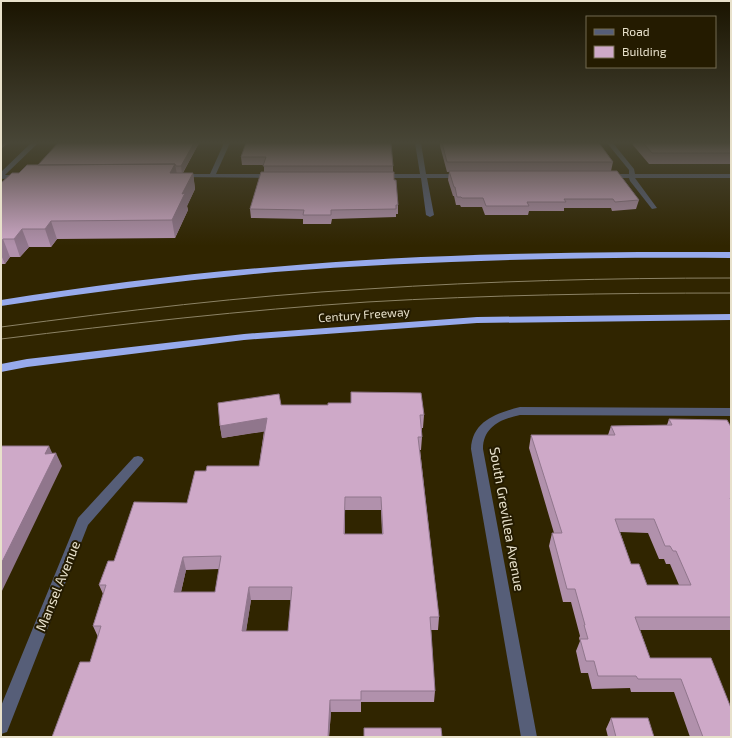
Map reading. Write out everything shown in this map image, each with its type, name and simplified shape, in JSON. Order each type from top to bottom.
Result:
[{"type":"highway","points":[[1,303],[176,279],[334,265],[459,258],[612,254],[731,256]]},
{"type":"highway","name":"Century Freeway","points":[[1,368],[34,362],[244,337],[470,320],[731,317]]},
{"type":"street","points":[[424,177],[430,215]]},
{"type":"street","points":[[632,177],[632,180],[654,208]]},
{"type":"street","name":"South Grevillea Avenue","points":[[529,737],[477,449],[479,436],[490,423],[504,415],[520,411],[731,412]]},
{"type":"street","name":"Mansel Avenue","points":[[1,726],[84,522],[138,460]]},
{"type":"building","points":[[7,177],[191,177],[182,194],[185,193],[172,220],[51,221],[45,229],[22,229],[14,239],[3,239],[1,242],[1,183]]},
{"type":"building","points":[[259,177],[394,177],[394,180],[396,180],[398,205],[396,205],[396,209],[331,210],[331,215],[303,215],[304,210],[250,209]]},
{"type":"building","points":[[451,177],[622,177],[639,200],[615,202],[613,199],[564,199],[566,202],[527,202],[529,206],[486,206],[483,198],[457,197]]},
{"type":"building","points":[[351,392],[421,393],[424,415],[420,415],[422,437],[418,437],[439,617],[430,617],[435,691],[361,691],[361,700],[330,700],[328,737],[52,737],[80,662],[90,662],[101,626],[93,626],[106,585],[99,585],[108,561],[114,561],[134,502],[187,503],[195,471],[206,471],[207,466],[259,466],[267,418],[220,426],[218,403],[279,394],[281,405],[328,405],[328,403],[351,403]],"holes":[[[345,497],[381,497],[383,534],[344,534]],[[221,556],[215,592],[174,592],[183,557]],[[249,587],[292,587],[288,631],[242,631]]]},
{"type":"building","points":[[669,419],[727,420],[731,427],[731,617],[635,617],[650,658],[711,658],[731,708],[731,737],[703,737],[681,679],[638,679],[636,676],[598,676],[594,661],[586,661],[580,639],[588,639],[585,625],[575,589],[567,589],[552,533],[562,533],[531,435],[615,435],[611,426],[672,425]],"holes":[[[615,519],[654,519],[665,546],[670,546],[673,551],[676,551],[691,585],[647,585],[639,564],[631,564]]]},
{"type":"building","points":[[1,446],[49,446],[45,454],[56,453],[1,564]]},
{"type":"building","points":[[611,718],[648,718],[654,737],[616,737]]},
{"type":"building","points":[[364,728],[441,728],[442,737],[364,737]]},
{"type":"tram line","points":[[1,327],[92,315],[321,292],[503,282],[594,279],[731,278]]},
{"type":"tram line","points":[[1,339],[184,318],[367,302],[549,295],[731,293]]}]
